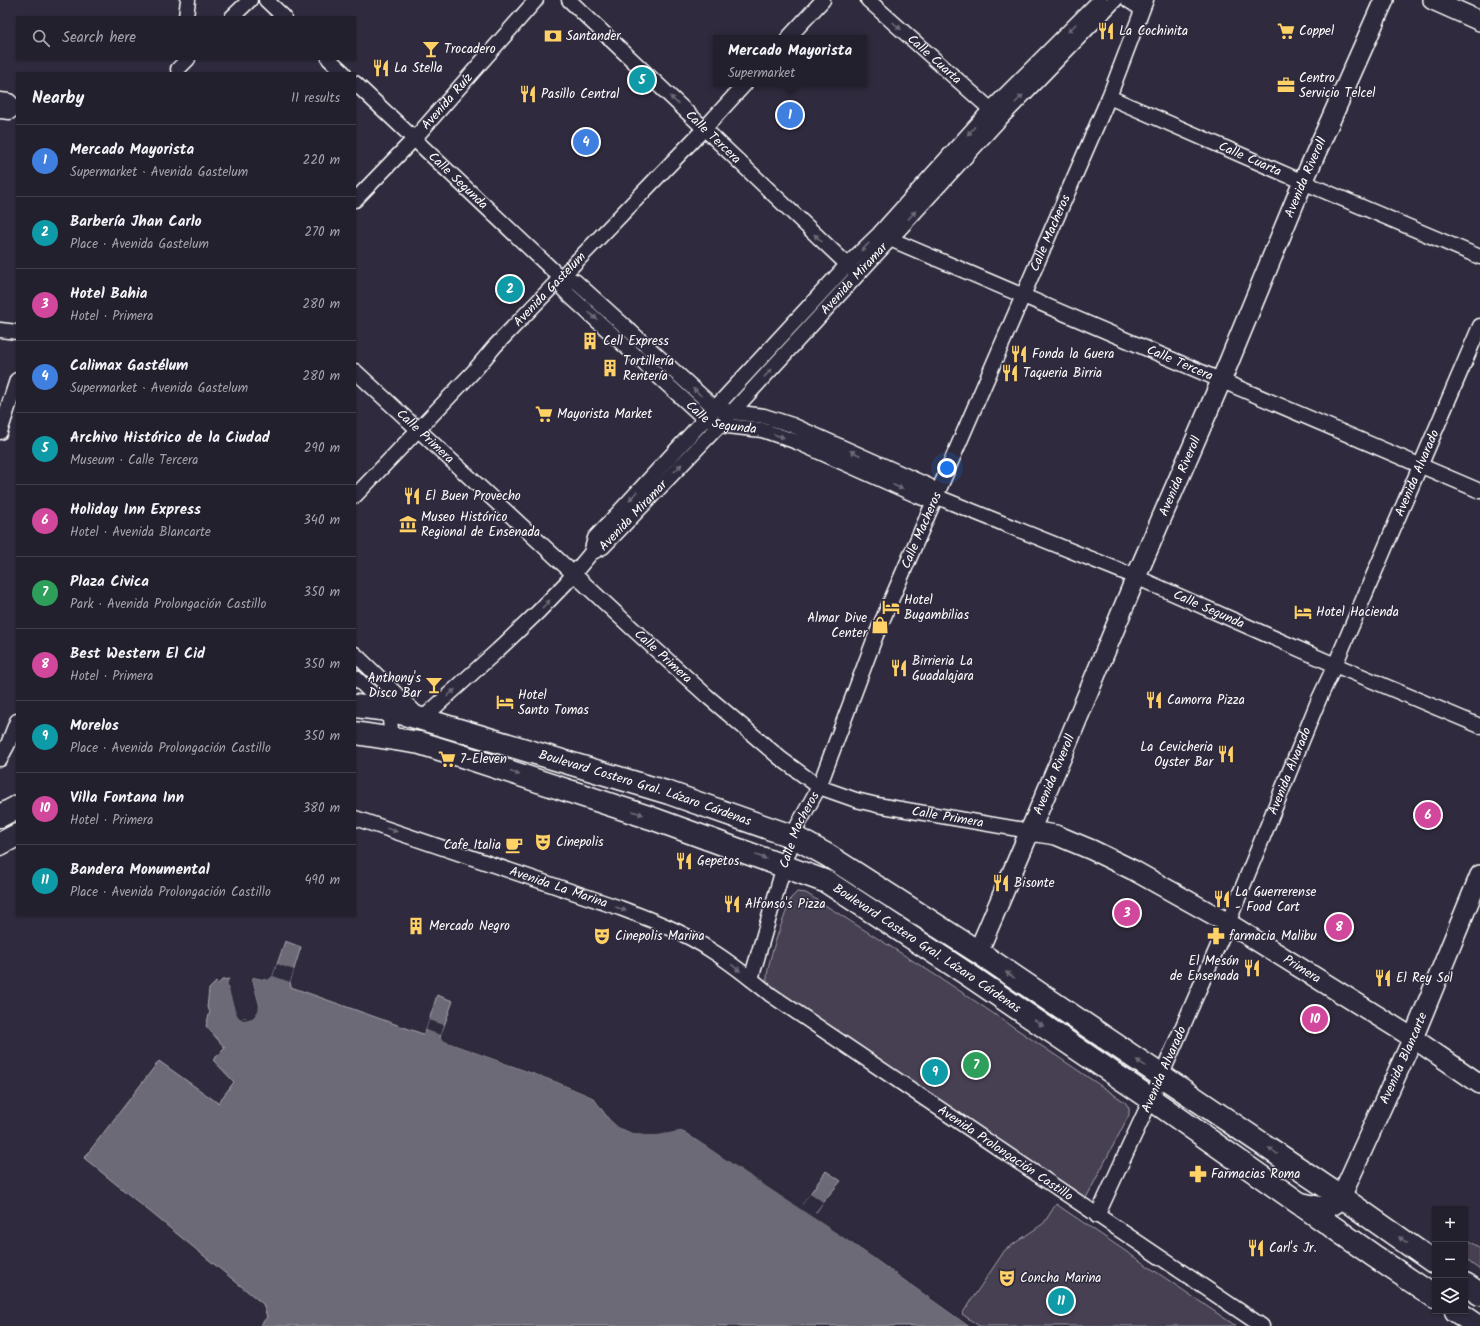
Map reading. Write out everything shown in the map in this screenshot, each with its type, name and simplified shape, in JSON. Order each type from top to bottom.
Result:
[{"type":"highway","name":"Boulevard Costero Gral. Lázaro Cárdenas","points":[[356,706],[389,710],[422,719],[669,793],[794,837],[827,855],[978,952],[1432,1261]]},
{"type":"highway","name":"Boulevard Costero Gral. Lázaro Cárdenas","points":[[356,734],[420,743],[638,813],[827,882],[973,978],[1151,1099],[1432,1295]]},
{"type":"highway","points":[[0,816],[16,808]]},
{"type":"highway","points":[[0,844],[16,836]]},
{"type":"highway","points":[[1468,1286],[1480,1294]]},
{"type":"highway","points":[[1460,1314],[1478,1326]]},
{"type":"main road","name":"Avenida Riveroll","points":[[978,952],[1303,182],[1384,0]]},
{"type":"main road","points":[[1433,0],[1480,21]]},
{"type":"main road","name":"Primera","points":[[1030,831],[1056,835],[1092,850],[1133,870],[1228,923],[1413,1038],[1480,1084]]},
{"type":"main road","name":"Avenida Blancarte","points":[[1340,1197],[1413,1038],[1480,875]]},
{"type":"main road","points":[[1299,1202],[1311,1205],[1331,1206],[1336,1204],[1340,1197]]},
{"type":"street","points":[[186,16],[188,0]]},
{"type":"street","points":[[233,16],[250,0]]},
{"type":"street","points":[[266,0],[283,16]]},
{"type":"street","name":"Avenida Ruíz","points":[[356,199],[415,138],[536,0]]},
{"type":"street","name":"Calle Tercera","points":[[569,0],[858,274]]},
{"type":"street","points":[[791,35],[823,0]]},
{"type":"street","name":"Calle Cuarta","points":[[868,0],[996,114]]},
{"type":"street","name":"Avenida Miramar","points":[[422,719],[504,645],[538,612],[591,553],[603,546],[732,412],[858,274],[885,236],[1100,0]]},
{"type":"street","name":"Avenida Miramar","points":[[996,114],[1114,0]]},
{"type":"street","points":[[1128,0],[1144,5]]},
{"type":"street","name":"Calle Macheros","points":[[751,979],[784,866],[798,825],[819,787],[929,494],[1023,296],[1108,96],[1144,5]]},
{"type":"street","points":[[178,67],[187,60]]},
{"type":"street","points":[[330,60],[343,72]]},
{"type":"street","name":"Calle Segunda","points":[[356,84],[415,138],[561,278],[575,281],[715,408],[732,412],[764,416],[792,424],[929,494]]},
{"type":"street","name":"Avenida Gastelum","points":[[356,495],[474,371],[495,346],[743,87]]},
{"type":"street","name":"Calle Cuarta","points":[[1108,96],[1303,182],[1480,256]]},
{"type":"street","points":[[0,100],[9,101],[13,105],[10,112],[0,111]]},
{"type":"street","name":"Calle Tercera","points":[[885,236],[1220,381],[1480,491]]},
{"type":"street","name":"Avenida Miramar","points":[[591,553],[596,538],[704,418],[715,408],[847,264],[885,236]]},
{"type":"street","name":"Calle Segunda","points":[[561,278],[564,290],[570,296],[704,418],[719,424],[762,430],[797,442],[929,494],[1136,577],[1335,665],[1480,726]]},
{"type":"street","name":"Avenida Alvarado","points":[[1097,1216],[1151,1099],[1228,923],[1319,699],[1335,665],[1480,326]]},
{"type":"street","points":[[0,330],[16,332]]},
{"type":"street","name":"Calle Primera","points":[[356,372],[707,696],[780,758],[819,787],[856,800],[877,805],[1030,831]]},
{"type":"street","points":[[0,432],[16,383]]},
{"type":"street","points":[[356,655],[422,719],[420,743]]},
{"type":"street","points":[[356,678],[389,710],[392,739]]},
{"type":"street","points":[[0,760],[16,724]]},
{"type":"street","name":"Avenida La Marina","points":[[356,818],[620,908],[663,925],[712,950],[751,979]]},
{"type":"street","name":"Avenida Prolongación Castillo","points":[[751,979],[771,995],[1262,1326]]},
{"type":"shaded area","points":[[797,892],[806,893],[948,983],[1125,1102],[1129,1108],[1129,1115],[1086,1198],[767,985],[769,965],[775,942],[791,898]]},
{"type":"shaded area","points":[[285,941],[301,947],[290,982],[291,987],[423,1034],[426,1030],[437,995],[453,1001],[440,1037],[447,1042],[557,1082],[590,1096],[596,1101],[610,1120],[626,1131],[644,1134],[681,1131],[686,1133],[800,1208],[826,1171],[841,1181],[823,1202],[813,1217],[969,1326],[260,1326],[267,1317],[263,1304],[84,1158],[159,1061],[218,1103],[234,1082],[213,1060],[225,1048],[206,1026],[210,1011],[207,1008],[209,989],[216,982],[218,984],[222,980],[229,979],[227,984],[239,1018],[253,1018],[259,1005],[252,979],[253,977],[268,980],[273,976]]},
{"type":"shaded area","points":[[1056,1204],[1236,1326],[979,1326],[962,1314],[1005,1250],[1044,1223]]},
{"type":"shaded area","points":[[1468,1240],[1480,1248],[1480,1270],[1468,1261]]},
{"type":"pier","points":[[277,964],[294,970],[290,982],[273,976]]},
{"type":"pier","points":[[253,975],[270,978],[271,975],[273,976],[268,980],[253,977],[252,979],[259,1005],[258,1011],[253,1018],[244,1020],[239,1018],[227,984],[229,979],[238,1012],[240,1016],[244,1018],[254,1014],[257,1005],[250,978]]},
{"type":"pier","points":[[429,1020],[444,1025],[441,1035],[426,1030]]},
{"type":"pier","points":[[441,1035],[447,1040],[591,1094],[611,1118],[619,1125],[633,1131],[656,1133],[681,1129],[687,1131],[800,1206],[810,1193],[823,1202],[815,1213],[817,1214],[815,1216],[869,1252],[971,1326],[868,1254],[686,1133],[681,1131],[657,1135],[644,1135],[632,1133],[618,1127],[610,1120],[594,1098],[557,1082],[447,1042],[441,1039]]},
{"type":"place","name":"La Cochinita","points":[[1106,31]]},
{"type":"place","name":"Coppel","points":[[1286,31]]},
{"type":"place","name":"Santander","points":[[553,36]]},
{"type":"place","name":"Trocadero","points":[[431,49]]},
{"type":"place","name":"La Stella","points":[[381,68]]},
{"type":"place","name":"Archivo Histórico de la Ciudad","points":[[642,80]]},
{"type":"place","name":"Centro Servicio Telcel","points":[[1286,85]]},
{"type":"place","name":"Pasillo Central","points":[[528,94]]},
{"type":"place","name":"Mercado Mayorista","points":[[790,115]]},
{"type":"place","name":"Calimax Gastélum","points":[[586,142]]},
{"type":"place","name":"Barbería Jhan Carlo","points":[[510,289]]},
{"type":"place","name":"Cell Express","points":[[590,341]]},
{"type":"place","name":"Fonda la Guera","points":[[1019,354]]},
{"type":"place","name":"Tortillería Rentería","points":[[610,368]]},
{"type":"place","name":"Taqueria Birria","points":[[1010,373]]},
{"type":"place","name":"Mayorista Market","points":[[544,414]]},
{"type":"place","name":"El Buen Provecho","points":[[412,496]]},
{"type":"place","name":"Museo Histórico Regional de Ensenada","points":[[408,524]]},
{"type":"place","name":"Hotel Bugambilias","points":[[891,607]]},
{"type":"place","name":"Hotel Hacienda","points":[[1303,612]]},
{"type":"place","name":"Almar Dive Center","points":[[880,625]]},
{"type":"place","name":"Birrieria La Guadalajara","points":[[899,668]]},
{"type":"place","name":"Anthony's Disco Bar","points":[[434,685]]},
{"type":"place","name":"Camorra Pizza","points":[[1154,700]]},
{"type":"place","name":"Hotel Santo Tomas","points":[[505,702]]},
{"type":"place","name":"La Cevicheria Oyster Bar","points":[[1226,754]]},
{"type":"place","name":"7-Eleven","points":[[447,759]]},
{"type":"place","name":"Holiday Inn Express","points":[[1428,815]]},
{"type":"place","name":"Cinepolis","points":[[543,842]]},
{"type":"place","name":"Cafe Italia","points":[[514,845]]},
{"type":"place","name":"Gepetos","points":[[684,861]]},
{"type":"place","name":"Bisonte","points":[[1001,883]]},
{"type":"place","name":"La Guerrerense - Food Cart","points":[[1222,899]]},
{"type":"place","name":"Alfonso's Pizza","points":[[732,904]]},
{"type":"place","name":"Hotel Bahia","points":[[1127,913]]},
{"type":"place","name":"Mercado Negro","points":[[416,926]]},
{"type":"place","name":"Best Western El Cid","points":[[1339,927]]},
{"type":"place","name":"Cinepolis Marina","points":[[602,936]]},
{"type":"place","name":"farmacia Malibu","points":[[1216,936]]},
{"type":"place","name":"El Mesón de Ensenada","points":[[1252,968]]},
{"type":"place","name":"El Rey Sol","points":[[1383,978]]},
{"type":"place","name":"Villa Fontana Inn","points":[[1315,1019]]},
{"type":"place","name":"Plaza Civica","points":[[976,1065]]},
{"type":"place","name":"Morelos","points":[[935,1072]]},
{"type":"place","name":"Farmacias Roma","points":[[1198,1174]]},
{"type":"place","name":"Carl's Jr.","points":[[1256,1248]]},
{"type":"place","name":"Concha Marina","points":[[1007,1278]]},
{"type":"place","name":"Bandera Monumental","points":[[1061,1301]]}]
